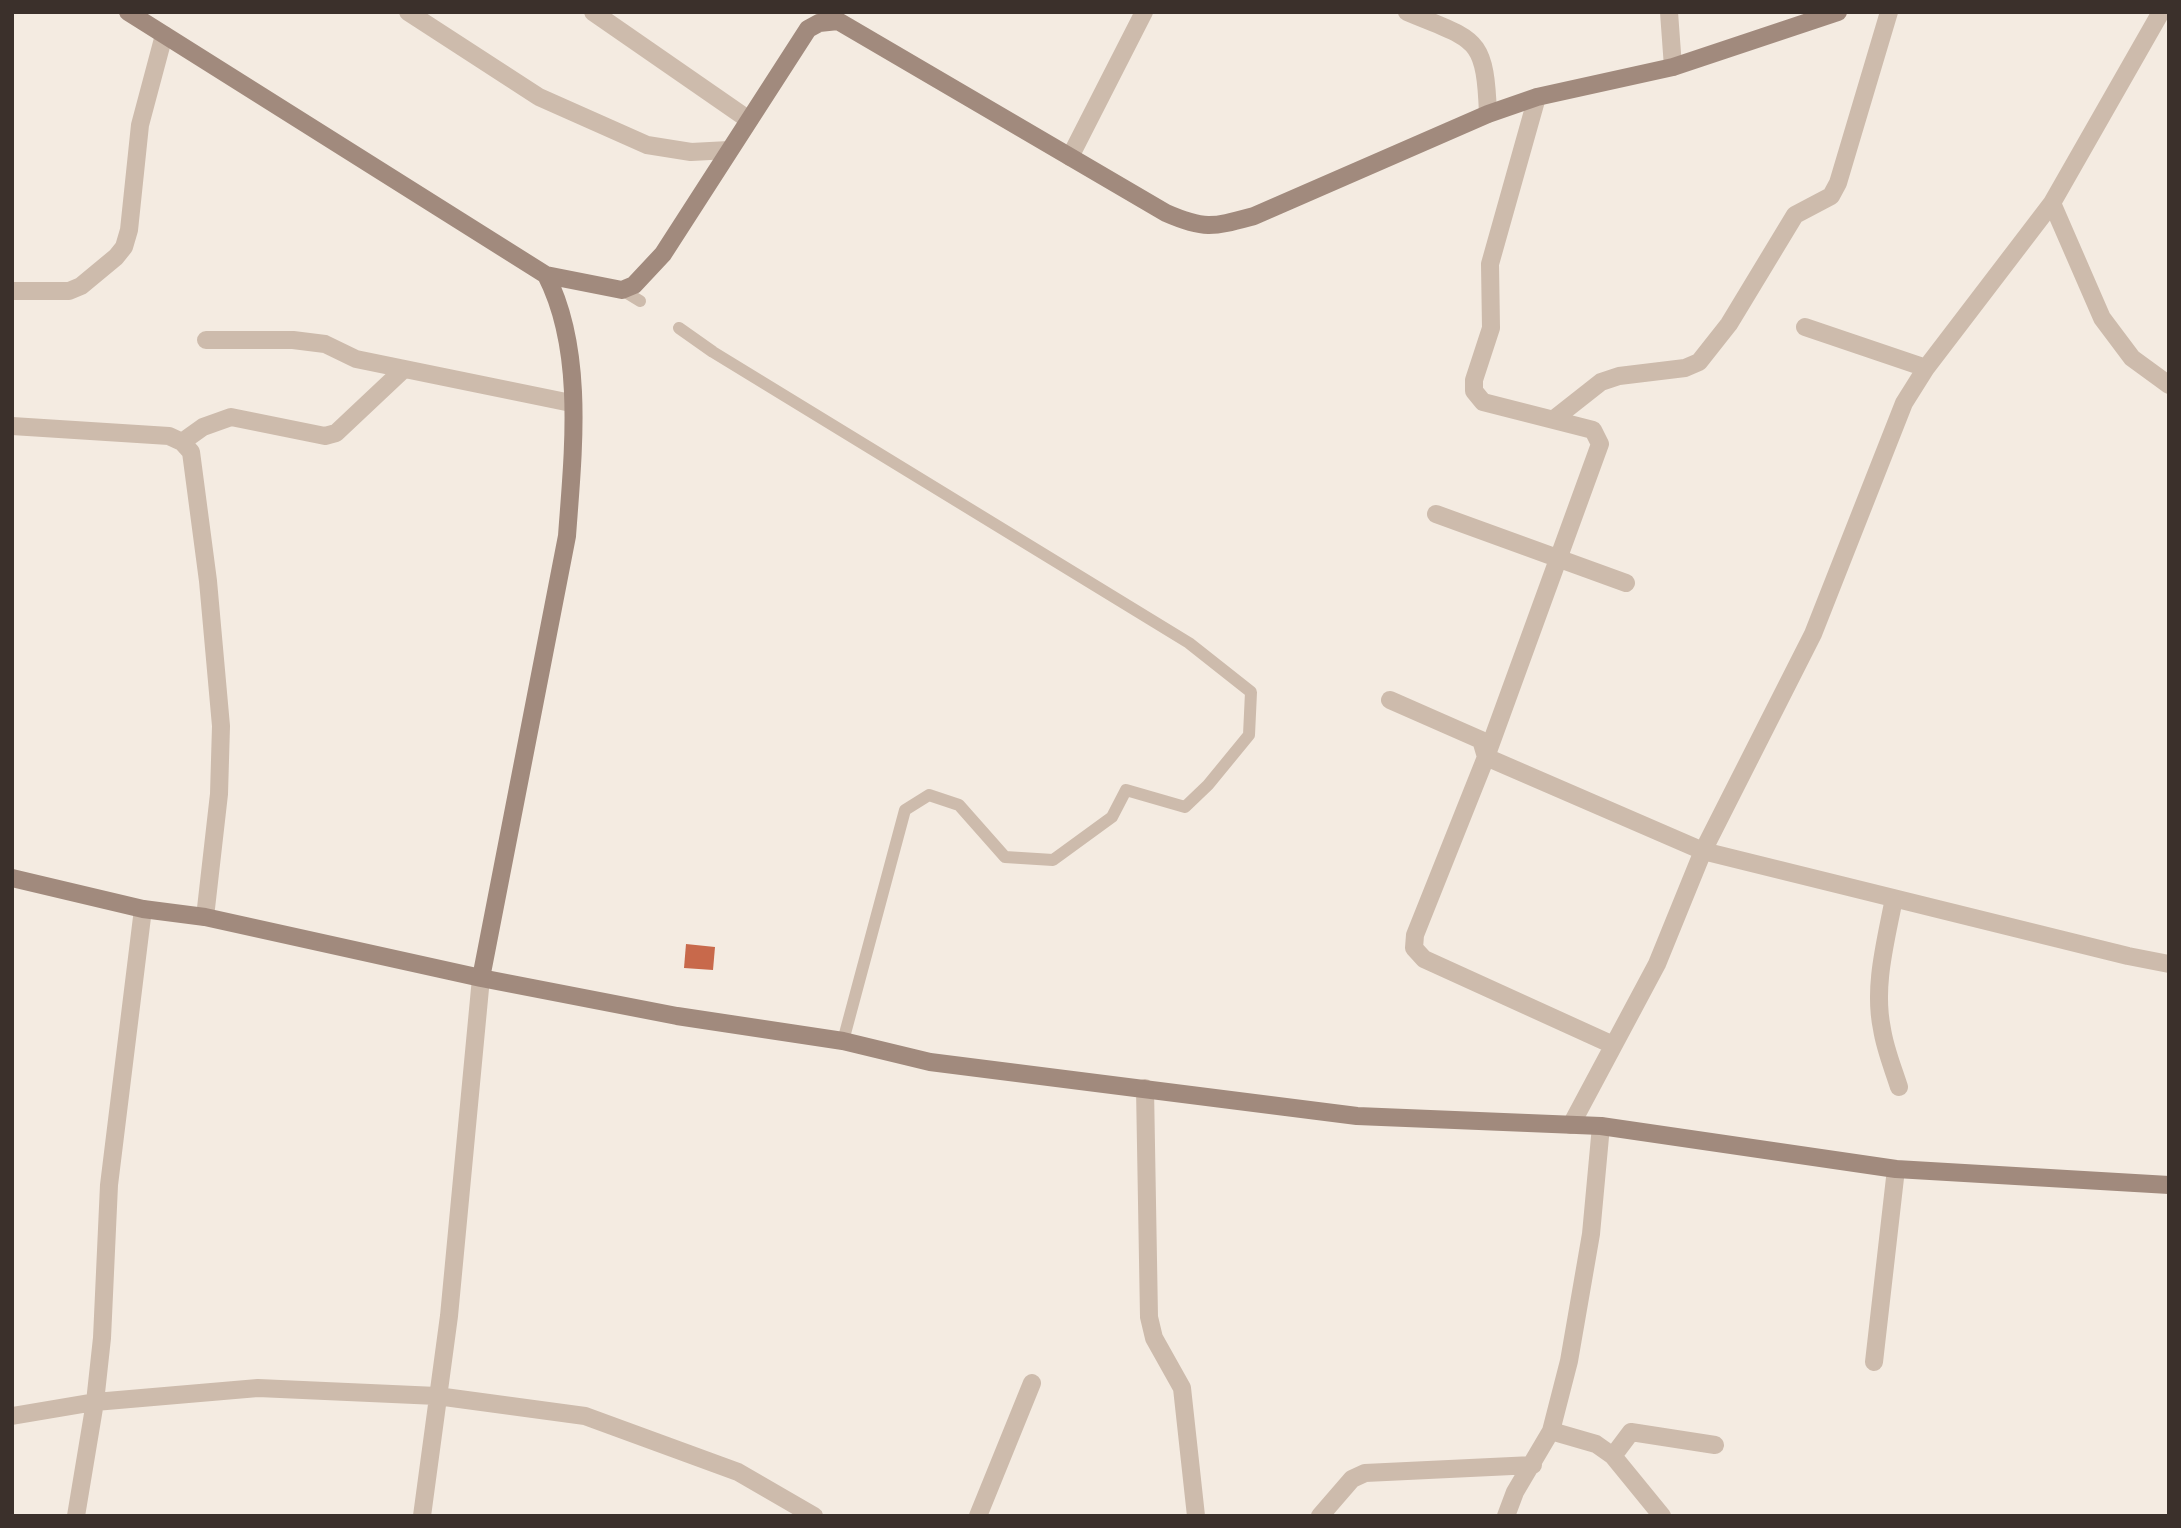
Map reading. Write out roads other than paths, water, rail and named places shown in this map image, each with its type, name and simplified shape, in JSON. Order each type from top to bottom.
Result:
[{"type":"street","points":[[128,12],[546,275],[622,290],[634,285],[663,254],[808,29],[842,17],[1166,213],[1189,223],[1213,227],[1254,216],[1488,114],[1537,97],[1673,67],[1838,12]]},
{"type":"street","points":[[408,12],[539,97],[647,145],[691,152],[729,150]]},
{"type":"street","points":[[593,12],[749,120]]},
{"type":"street","points":[[1070,157],[1144,12]]},
{"type":"street","points":[[1407,12],[1460,34],[1473,43],[1482,57],[1488,114]]},
{"type":"street","points":[[1669,12],[1673,67]]},
{"type":"street","points":[[1554,419],[1601,382],[1619,376],[1685,368],[1699,362],[1729,324],[1795,215],[1831,196],[1838,183],[1889,12]]},
{"type":"street","points":[[1571,1125],[1657,964],[1703,851],[1813,634],[1904,403],[1926,368],[2052,203],[2161,12]]},
{"type":"street","points":[[12,291],[69,291],[81,286],[124,247],[129,230],[140,125],[164,35]]},
{"type":"street","points":[[1537,97],[1490,264],[1491,328],[1474,380],[1474,391],[1483,402],[1593,430],[1600,444],[1486,757],[1415,935],[1414,948],[1424,958],[1613,1045]]},
{"type":"street","points":[[2052,203],[2102,318],[2132,358],[2169,385]]},
{"type":"street","points":[[422,1516],[449,1316],[481,978],[567,536],[571,352],[560,302],[546,275]]},
{"type":"street","points":[[1805,327],[1926,368]]},
{"type":"street","points":[[206,340],[314,343],[356,359],[571,403]]},
{"type":"street","points":[[182,442],[203,427],[231,417],[325,436],[336,433],[404,369]]},
{"type":"street","points":[[12,426],[169,436],[182,442],[191,452],[208,581],[220,726],[219,794],[205,917]]},
{"type":"street","points":[[1436,514],[1626,583]]},
{"type":"street","points":[[1390,700],[1481,740],[1486,757]]},
{"type":"street","points":[[1486,757],[1703,851],[2169,964]]},
{"type":"street","points":[[12,878],[143,909],[205,917],[481,978],[677,1016],[842,1041],[930,1062],[1357,1116],[1601,1126],[1896,1169],[2169,1185]]},
{"type":"street","points":[[1894,898],[1880,973],[1879,1003],[1882,1030],[1899,1087]]},
{"type":"street","points":[[76,1516],[95,1402],[102,1338],[109,1185],[143,909]]},
{"type":"street","points":[[1145,1088],[1149,1317],[1154,1338],[1182,1388],[1196,1516]]},
{"type":"street","points":[[1506,1516],[1516,1492],[1551,1431],[1569,1361],[1591,1234],[1601,1126]]},
{"type":"street","points":[[1874,1362],[1896,1169]]},
{"type":"street","points":[[978,1516],[1032,1383]]},
{"type":"street","points":[[12,1416],[95,1402],[258,1388],[437,1396],[585,1416],[738,1472],[814,1516]]},
{"type":"street","points":[[1551,1431],[1596,1444],[1613,1456],[1662,1516]]},
{"type":"street","points":[[1613,1456],[1631,1432],[1715,1445]]},
{"type":"street","points":[[1320,1516],[1352,1479],[1366,1473],[1533,1465]]},
{"type":"lane","points":[[622,290],[640,301]]},
{"type":"lane","points":[[679,328],[724,359],[1189,643],[1251,692],[1249,735],[1208,785],[1185,807],[1126,790],[1112,817],[1053,860],[1005,857],[959,805],[929,795],[905,810],[842,1041]]}]
